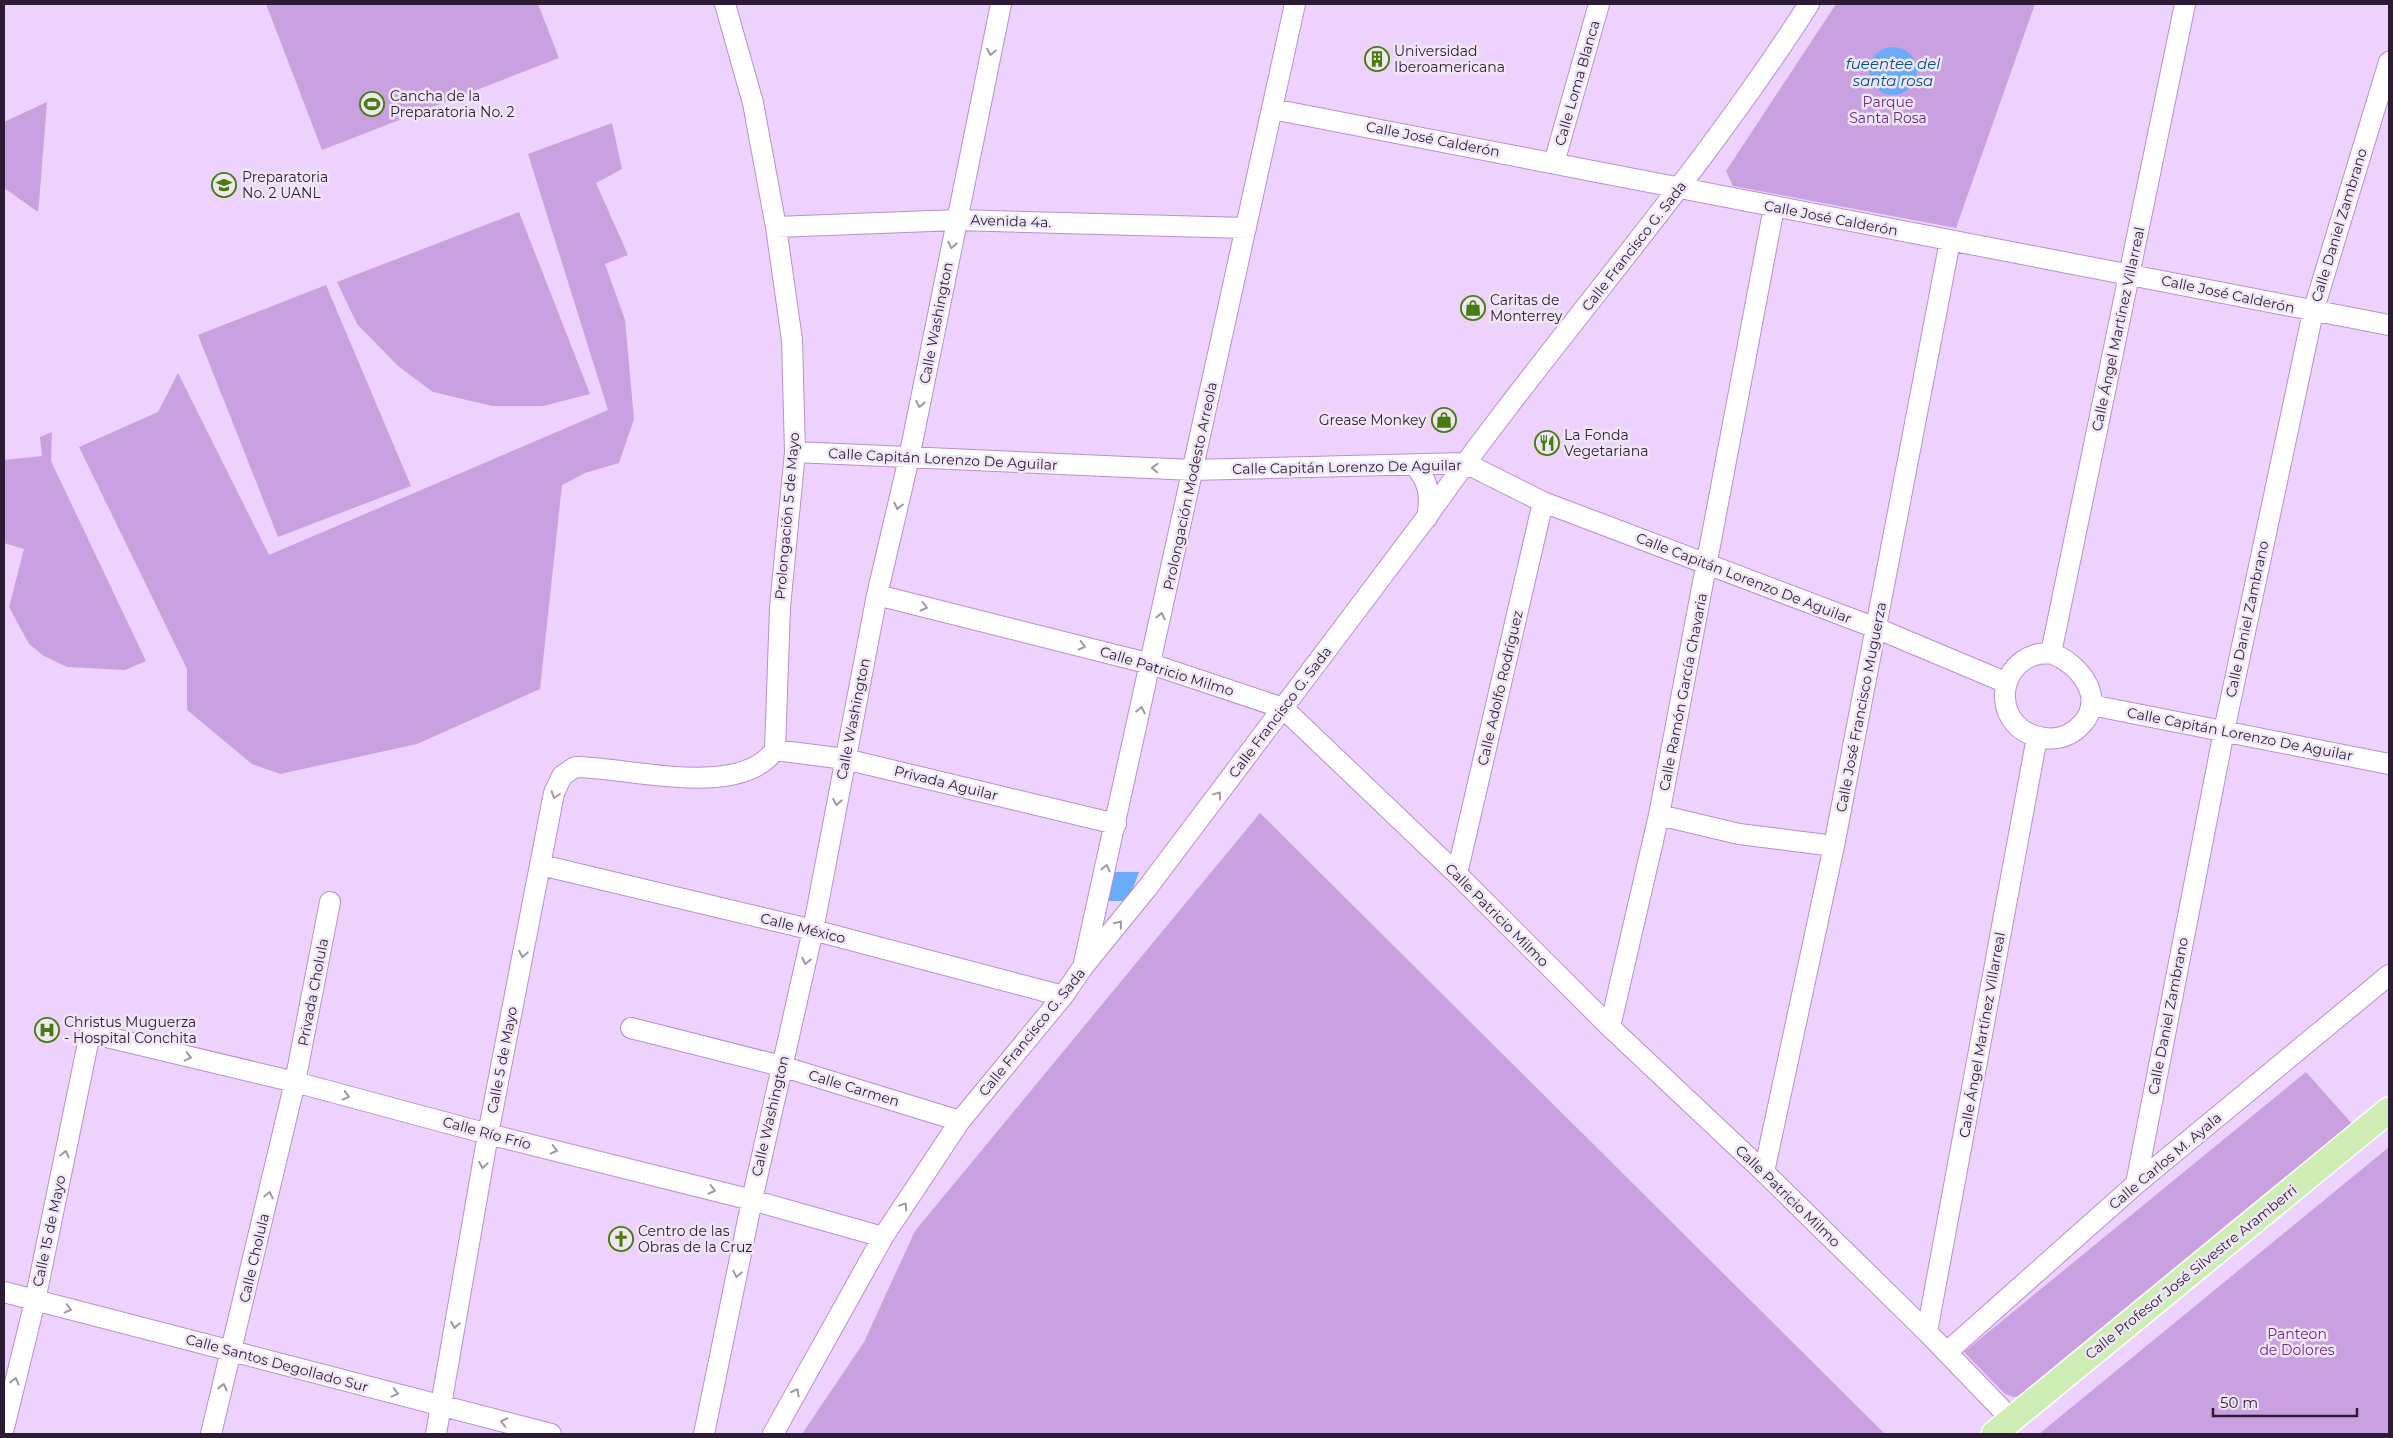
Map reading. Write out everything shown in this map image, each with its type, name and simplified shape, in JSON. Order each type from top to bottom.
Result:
[{"type":"main road","name":"Calle Profesor José Silvestre Aramberri","points":[[2002,1427],[2389,1110]]},
{"type":"street","name":"Prolongación 5 de Mayo","points":[[725,4],[753,102],[776,228],[792,340],[795,452],[780,607],[775,750]]},
{"type":"street","name":"Calle Washington","points":[[704,1434],[752,1200],[813,930],[877,595],[909,458],[1001,4]]},
{"type":"street","name":"Prolongación Modesto Arreola","points":[[1083,967],[1295,4]]},
{"type":"street","name":"Calle Loma Blanca","points":[[1554,163],[1599,4]]},
{"type":"street","name":"Calle Francisco G. Sada","points":[[773,1434],[883,1237],[960,1121],[1063,996],[1083,967],[1148,887],[1426,518],[1465,463],[1679,187],[1755,85],[1809,4]]},
{"type":"street","name":"Calle Ángel Martínez Villarreal","points":[[2051,653],[2185,4]]},
{"type":"street","name":"Calle Daniel Zambrano","points":[[2136,1184],[2224,731],[2313,312],[2389,62]]},
{"type":"street","name":"Calle José Calderón","points":[[1272,109],[1950,241],[2130,274],[2313,312],[2389,325]]},
{"type":"street","name":"Calle Ramón García Chavaria","points":[[1610,1027],[1659,815],[1774,207]]},
{"type":"street","name":"Avenida 4a.","points":[[776,228],[957,220],[1246,228]]},
{"type":"street","name":"Calle José Francisco Muguerza","points":[[1764,1172],[1834,846],[1950,241]]},
{"type":"street","name":"Calle Capitán Lorenzo De Aguilar","points":[[795,452],[1193,470],[1465,463],[1544,502],[1876,628],[2007,684]]},
{"type":"street","points":[[1414,465],[1423,476],[1428,489],[1430,504],[1426,518]]},
{"type":"street","name":"Calle Adolfo Rodríguez","points":[[1457,874],[1544,502]]},
{"type":"street","name":"Calle Patricio Milmo","points":[[877,595],[1151,664],[1283,708],[1457,874],[1610,1027],[1764,1172],[1927,1332],[1947,1352],[2002,1427]]},
{"type":"street","points":[[2051,653],[2064,658],[2078,668],[2090,693],[2090,705],[2087,719],[2077,730],[2063,737],[2050,739],[2024,733],[2012,723],[2005,704],[2007,684],[2018,666],[2035,655],[2051,653]]},
{"type":"street","name":"Calle Capitán Lorenzo De Aguilar","points":[[2090,705],[2389,764]]},
{"type":"street","name":"Calle Ángel Martínez Villarreal","points":[[1927,1332],[2037,737]]},
{"type":"street","name":"Privada Aguilar","points":[[775,750],[845,759],[1116,824]]},
{"type":"street","name":"Calle 5 de Mayo","points":[[436,1434],[488,1134],[554,794],[562,776],[575,767],[588,767],[658,777],[726,776],[752,768],[769,758],[775,750]]},
{"type":"street","points":[[1659,815],[1739,834],[1834,846]]},
{"type":"street","name":"Calle México","points":[[541,865],[813,930],[1063,996]]},
{"type":"street","name":"Privada Cholula","points":[[296,1082],[330,902]]},
{"type":"street","name":"Calle Carlos M. Ayala","points":[[1947,1352],[2136,1184],[2389,975]]},
{"type":"street","name":"Calle Carmen","points":[[631,1028],[781,1066],[960,1121]]},
{"type":"street","name":"Calle Río Frío","points":[[90,1033],[296,1082],[488,1134],[752,1200],[883,1237]]},
{"type":"street","name":"Calle 15 de Mayo","points":[[4,1428],[35,1301],[90,1033]]},
{"type":"street","name":"Calle Cholula","points":[[211,1434],[296,1082]]},
{"type":"street","name":"Calle Santos Degollado Sur","points":[[4,1292],[551,1434]]},
{"type":"green space","name":"Cancha de la Preparatoria No. 2","points":[[266,4],[538,4],[559,58],[322,150]]},
{"type":"green space","name":"Parque Santa Rosa","points":[[1836,4],[2035,4],[1956,228],[1733,186],[1726,171]]},
{"type":"green space","points":[[47,102],[38,212],[4,188],[4,122]]},
{"type":"green space","points":[[612,123],[622,169],[596,183],[628,255],[605,264],[625,320],[634,419],[619,463],[585,473],[562,485],[540,689],[417,744],[280,774],[252,764],[187,710],[187,669],[79,447],[158,412],[178,373],[269,555],[608,410],[528,154]]},
{"type":"green space","points":[[519,212],[590,394],[543,406],[492,406],[433,392],[398,366],[357,324],[337,282]]},
{"type":"green space","points":[[326,285],[411,486],[278,537],[198,335]]},
{"type":"green space","points":[[52,432],[51,461],[146,661],[125,670],[67,667],[44,656],[29,644],[9,607],[24,549],[4,543],[4,460],[42,456],[40,437]]},
{"type":"green space","points":[[1260,813],[1885,1434],[802,1434],[864,1342],[915,1231]]},
{"type":"green space","points":[[2306,1072],[2354,1126],[2023,1396],[2013,1397],[2005,1394],[1964,1352]]},
{"type":"green space","name":"Panteon de Dolores","points":[[2389,1147],[2389,1434],[2039,1434]]},
{"type":"water","name":"fueentee del santa rosa","points":[[1893,47],[1902,49],[1910,54],[1915,62],[1917,71],[1915,80],[1910,88],[1902,93],[1893,95],[1884,93],[1876,88],[1871,80],[1869,71],[1871,62],[1876,54],[1884,49]]},
{"type":"water","points":[[1113,872],[1139,872],[1128,901],[1107,901]]},
{"type":"place","name":"Universidad Iberoamericana","points":[[1377,59]]},
{"type":"place","name":"Cancha de la Preparatoria No. 2","points":[[372,104]]},
{"type":"place","name":"Preparatoria No. 2 UANL","points":[[224,185]]},
{"type":"place","name":"Caritas de Monterrey","points":[[1473,308]]},
{"type":"place","name":"Grease Monkey","points":[[1444,420]]},
{"type":"place","name":"La Fonda Vegetariana","points":[[1547,443]]},
{"type":"place","name":"Christus Muguerza - Hospital Conchita","points":[[47,1030]]},
{"type":"place","name":"Centro de las Obras de la Cruz","points":[[621,1239]]}]
